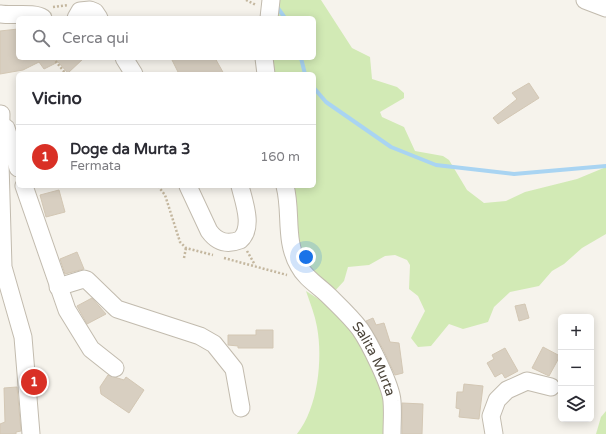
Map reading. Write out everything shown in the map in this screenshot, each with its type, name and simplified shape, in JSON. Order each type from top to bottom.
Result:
[{"type":"street","points":[[585,0],[606,8]]},
{"type":"street","points":[[77,16],[80,12],[85,10],[95,12],[98,16]]},
{"type":"street","points":[[0,14],[12,16],[38,14],[40,16]]},
{"type":"street","points":[[125,60],[133,72]]},
{"type":"street","points":[[264,60],[266,72]]},
{"type":"street","points":[[1,110],[0,163],[3,267],[23,337],[31,434]]},
{"type":"street","points":[[1,110],[16,161]]},
{"type":"street","points":[[25,188],[66,310],[91,349],[116,368]]},
{"type":"street","points":[[189,188],[209,231],[214,238],[227,243],[240,240],[247,232],[247,218],[240,188]]},
{"type":"street","name":"Salita Murta","points":[[285,188],[288,204],[288,229],[298,266],[304,274],[328,295],[360,330],[382,370],[392,399],[392,434]]},
{"type":"street","points":[[58,288],[84,279],[87,280],[117,309],[200,336],[214,344],[234,369],[242,408]]},
{"type":"street","points":[[494,434],[491,416],[497,400],[507,390],[528,381],[551,387]]},
{"type":"path","points":[[55,60],[64,72]]},
{"type":"path","points":[[184,258],[186,248]]},
{"type":"green space","points":[[273,0],[321,0],[352,48],[370,57],[372,79],[397,87],[404,93],[404,98],[380,112],[382,117],[404,127],[415,151],[443,156],[449,160],[467,190],[484,203],[506,201],[525,192],[577,179],[606,167],[606,234],[582,248],[564,264],[552,271],[539,286],[510,292],[494,307],[488,322],[463,329],[449,324],[431,346],[418,347],[411,338],[425,311],[418,296],[409,289],[410,265],[407,260],[395,255],[385,256],[369,265],[348,267],[344,281],[333,293],[300,259],[288,188],[316,188],[316,72],[270,72],[270,60],[316,60],[316,16],[275,16]]},
{"type":"green space","points":[[306,291],[331,307],[352,327],[384,394],[386,434],[297,434],[310,411],[319,368],[319,340],[317,327]]},
{"type":"green space","points":[[606,411],[606,434],[596,434],[601,417]]},
{"type":"building","points":[[16,29],[16,60],[82,60],[69,72],[67,72],[58,62],[44,69],[39,62],[23,70],[0,74],[0,31]]},
{"type":"building","points":[[172,60],[216,60],[223,72],[178,72]]},
{"type":"building","points":[[529,83],[539,98],[498,124],[493,118],[517,99],[512,93]]},
{"type":"building","points":[[59,190],[65,212],[46,217],[40,195]]},
{"type":"building","points":[[77,252],[84,269],[65,274],[60,259]]},
{"type":"building","points":[[92,298],[106,314],[87,324],[77,306]]},
{"type":"building","points":[[525,304],[529,318],[519,321],[515,306]]},
{"type":"building","points":[[373,318],[376,325],[384,323],[390,342],[399,343],[403,373],[395,375],[383,349],[366,321]]},
{"type":"building","points":[[256,330],[273,330],[273,348],[238,348],[238,346],[228,345],[228,335],[256,335]]},
{"type":"building","points":[[543,347],[558,355],[558,360],[549,376],[532,368]]},
{"type":"building","points":[[505,348],[518,371],[505,378],[502,373],[495,377],[487,363],[494,359],[492,355]]},
{"type":"building","points":[[108,375],[124,380],[126,377],[144,390],[129,413],[101,394],[100,387]]},
{"type":"building","points":[[464,384],[483,386],[479,419],[459,417],[460,409],[456,408],[457,392],[463,392]]},
{"type":"building","points":[[17,387],[21,431],[16,432],[16,434],[0,434],[0,424],[5,422],[4,388]]},
{"type":"building","points":[[402,403],[423,404],[422,434],[402,434]]},
{"type":"waterway","points":[[275,4],[284,16]]},
{"type":"waterway","points":[[302,60],[304,72]]},
{"type":"waterway","points":[[316,90],[326,102],[391,147],[436,165],[514,174],[606,166]]},
{"type":"place","name":"Doge da Murta 3","points":[[34,382]]}]
